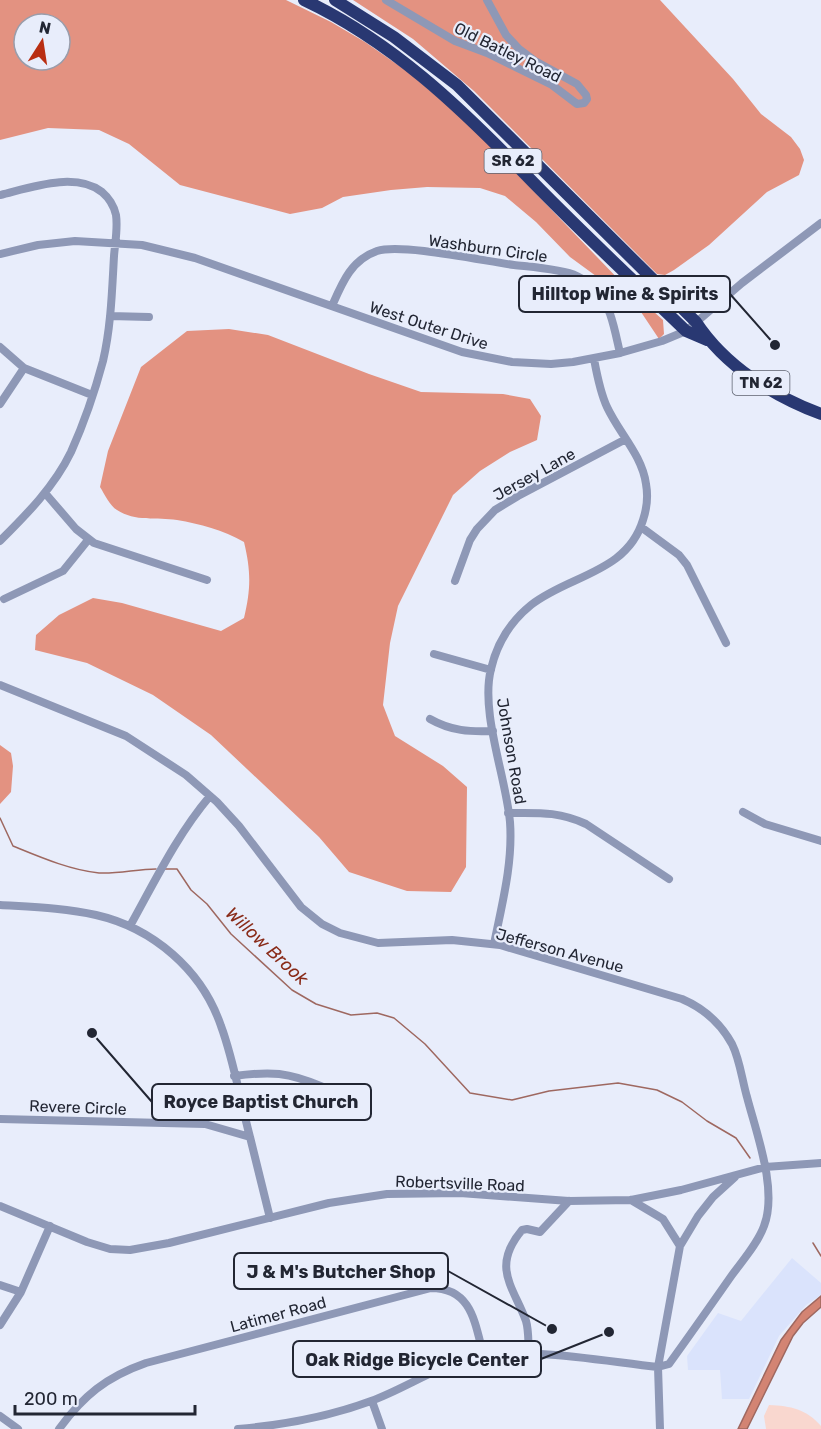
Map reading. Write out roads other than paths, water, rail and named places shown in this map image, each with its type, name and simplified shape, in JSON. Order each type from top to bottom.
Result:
[{"type":"highway","name":"SR 62","points":[[304,0],[374,41],[433,84],[490,137],[686,331],[708,341]]},
{"type":"highway","name":"SR 62","points":[[335,0],[394,37],[457,85],[696,322],[708,341]]},
{"type":"highway","name":"TN 62","points":[[708,341],[737,367],[778,395],[821,414]]},
{"type":"street","name":"Old Batley Road","points":[[386,0],[455,41],[487,53],[543,81],[577,104],[584,103],[586,95],[577,84],[535,62],[506,35],[488,0]]},
{"type":"street","points":[[0,195],[60,183],[87,185],[100,191],[113,206],[116,219],[110,316],[103,360],[92,395],[71,452],[45,493],[0,541]]},
{"type":"street","name":"West Outer Drive","points":[[0,254],[52,243],[81,241],[142,245],[188,256],[452,349],[490,359],[551,364],[594,359],[620,353],[662,341],[686,331],[742,283],[821,224]]},
{"type":"street","name":"Washburn Circle","points":[[332,306],[344,279],[360,260],[384,250],[416,251],[533,267],[576,275],[596,289],[606,304],[620,353]]},
{"type":"street","points":[[110,316],[149,317]]},
{"type":"street","points":[[0,347],[24,368],[92,395]]},
{"type":"street","name":"Johnson Road","points":[[494,944],[510,846],[508,813],[488,701],[490,670],[500,642],[517,617],[543,597],[616,560],[626,550],[640,527],[646,505],[647,485],[641,464],[606,406],[594,359]]},
{"type":"street","points":[[0,404],[24,368]]},
{"type":"street","name":"Jersey Lane","points":[[455,581],[470,540],[495,510],[626,440]]},
{"type":"street","points":[[45,493],[88,540],[112,550],[207,580]]},
{"type":"street","points":[[640,527],[679,555],[687,565],[726,643]]},
{"type":"street","points":[[4,599],[63,571],[88,540]]},
{"type":"street","points":[[434,654],[490,670]]},
{"type":"street","name":"Jefferson Avenue","points":[[0,685],[126,736],[165,760],[210,796],[248,836],[301,908],[322,924],[340,933],[378,943],[452,940],[494,944],[682,999],[704,1011],[719,1025],[734,1049],[765,1167],[768,1210],[766,1223],[669,1364],[658,1366]]},
{"type":"street","points":[[430,719],[454,730],[493,731]]},
{"type":"street","points":[[130,926],[177,841],[192,817],[210,796]]},
{"type":"street","points":[[743,812],[765,824],[821,842]]},
{"type":"street","points":[[508,813],[551,813],[571,817],[586,824],[669,879]]},
{"type":"street","points":[[0,905],[95,915],[130,926],[165,947],[195,977],[206,993],[222,1026],[270,1218]]},
{"type":"street","points":[[234,1076],[261,1072],[282,1073],[323,1088]]},
{"type":"street","name":"Revere Circle","points":[[0,1119],[205,1124],[249,1137]]},
{"type":"street","name":"Robertsville Road","points":[[0,1206],[100,1246],[130,1250],[169,1243],[354,1198],[397,1193],[460,1193],[569,1201],[631,1200],[681,1190],[765,1167],[819,1165]]},
{"type":"street","points":[[660,1429],[658,1366],[680,1246],[712,1197],[736,1176]]},
{"type":"street","points":[[631,1200],[663,1219],[680,1246]]},
{"type":"street","points":[[529,1353],[528,1328],[508,1285],[506,1272],[509,1253],[522,1230],[540,1232],[569,1201]]},
{"type":"street","points":[[0,1325],[21,1292],[50,1226]]},
{"type":"street","points":[[0,1286],[21,1292]]},
{"type":"street","name":"Latimer Road","points":[[59,1429],[90,1393],[124,1370],[431,1288],[454,1293],[468,1305],[484,1356]]},
{"type":"street","points":[[238,1429],[276,1427],[314,1419],[372,1401],[453,1364],[484,1356],[529,1353],[658,1366]]},
{"type":"street","points":[[372,1401],[382,1429]]},
{"type":"street","points":[[0,1416],[18,1429]]},
{"type":"waterway","name":"Willow Brook","points":[[0,818],[13,846],[55,862],[99,873],[156,869]]},
{"type":"waterway","name":"Willow Brook","points":[[164,869],[177,869],[191,890],[207,904],[231,934],[292,990],[316,1004],[351,1015],[377,1013],[394,1018],[425,1044],[470,1093],[512,1100],[549,1091],[618,1083],[657,1090],[682,1102],[707,1121],[736,1138],[750,1158]]},
{"type":"waterway","name":"Willow Brook","points":[[813,1243],[821,1256]]},
{"type":"place","name":"Hilltop Wine & Spirits","points":[[775,345]]},
{"type":"place","name":"Royce Baptist Church","points":[[92,1033]]},
{"type":"place","name":"J & M's Butcher Shop","points":[[552,1329]]},
{"type":"place","name":"Oak Ridge Bicycle Center","points":[[609,1332]]}]
